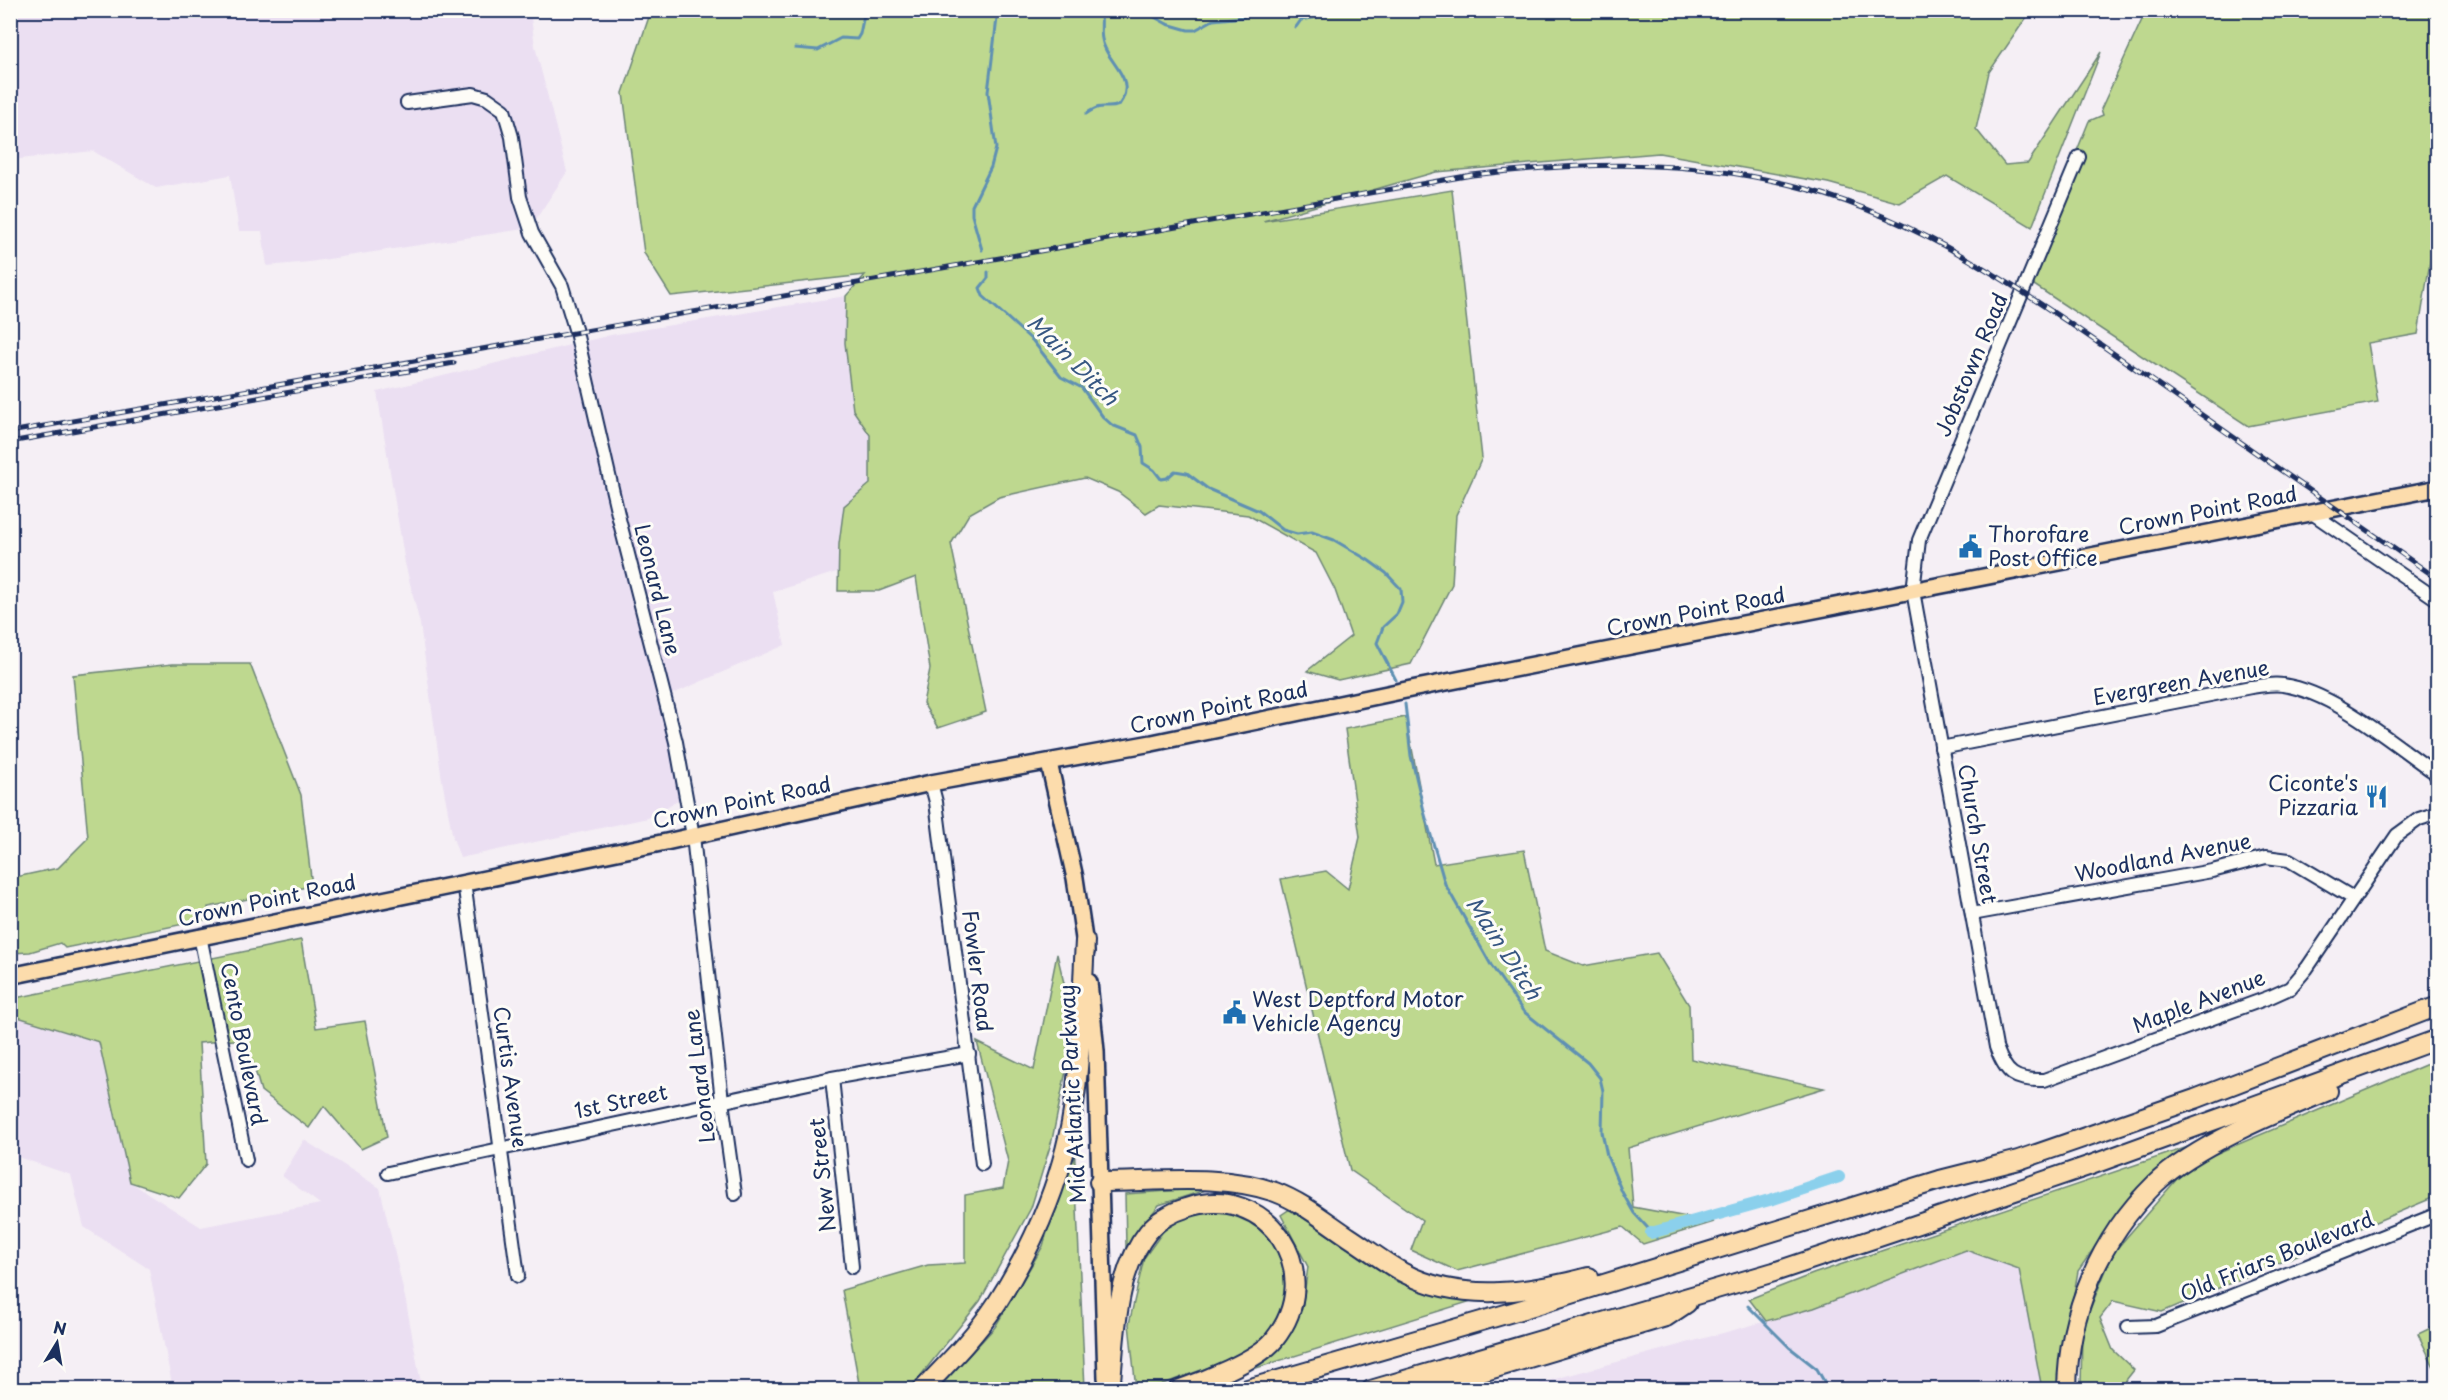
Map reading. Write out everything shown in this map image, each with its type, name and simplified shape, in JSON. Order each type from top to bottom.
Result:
[{"type":"highway","points":[[922,1389],[958,1352],[996,1304],[1042,1219],[1055,1183],[1075,1098],[1085,941]]},
{"type":"highway","points":[[1244,1389],[1523,1309],[1940,1180],[2019,1160],[2086,1138],[2438,1006]]},
{"type":"highway","points":[[1371,1389],[1703,1293],[1883,1236],[2080,1169],[2430,1042]]},
{"type":"highway","points":[[2067,1389],[2067,1367],[2075,1318],[2096,1264],[2124,1219],[2156,1183],[2184,1162],[2213,1145],[2269,1117],[2380,1071],[2430,1042]]},
{"type":"highway","points":[[1099,1182],[1231,1181],[1275,1192],[1299,1204],[1402,1272],[1451,1288],[1507,1292],[1543,1288],[1586,1278],[1863,1192],[1940,1180]]},
{"type":"highway","points":[[1108,1389],[1109,1355],[1123,1287],[1134,1256],[1149,1231],[1173,1212],[1204,1202],[1234,1204],[1262,1218],[1280,1235],[1292,1260],[1295,1286],[1292,1311],[1273,1341],[1241,1364],[1178,1389]]},
{"type":"highway","points":[[1422,1389],[1666,1317],[1703,1293]]},
{"type":"main road","name":"Crown Point Road","points":[[10,976],[693,836],[931,783],[1049,763],[2438,488]]},
{"type":"main road","name":"Mid Atlantic Parkway","points":[[1049,763],[1075,878],[1085,941],[1096,1052],[1099,1182],[1109,1355]]},
{"type":"street","name":"Leonard Lane","points":[[407,103],[473,94],[487,98],[504,110],[512,137],[520,197],[529,224],[562,286],[576,332],[620,523],[676,742],[693,836],[722,1101],[735,1194]]},
{"type":"street","name":"Jobstown Road","points":[[1912,591],[1919,540],[2079,157]]},
{"type":"street","points":[[2312,513],[2438,600]]},
{"type":"street","name":"Church Street","points":[[1912,591],[1996,1047],[2002,1065],[2016,1078]]},
{"type":"street","name":"Evergreen Avenue","points":[[1941,748],[2251,687],[2281,684],[2310,692],[2338,705],[2434,772],[2438,779]]},
{"type":"street","name":"Fowler Road","points":[[931,783],[936,802],[982,1164]]},
{"type":"street","name":"Maple Avenue","points":[[2016,1078],[2044,1080],[2247,1007],[2290,988],[2307,968],[2397,835],[2419,819],[2438,813]]},
{"type":"street","name":"Woodland Avenue","points":[[1972,914],[2212,871],[2266,857],[2289,860],[2353,898]]},
{"type":"street","name":"Curtis Avenue","points":[[464,882],[518,1276]]},
{"type":"street","name":"Cento Boulevard","points":[[200,936],[246,1161]]},
{"type":"street","name":"1st Street","points":[[388,1173],[832,1078],[969,1054]]},
{"type":"street","name":"New Street","points":[[832,1078],[852,1267]]},
{"type":"street","name":"Old Friars Boulevard","points":[[2128,1327],[2156,1326],[2438,1214]]},
{"type":"shaded area","points":[[10,11],[530,11],[535,46],[567,172],[530,228],[309,262],[267,266],[262,231],[239,231],[230,175],[156,188],[93,151],[11,160]]},
{"type":"shaded area","points":[[846,296],[845,343],[853,410],[870,435],[870,484],[843,570],[773,592],[785,645],[661,699],[685,796],[648,818],[460,858],[453,838],[442,780],[420,624],[405,563],[377,392],[611,335]]},
{"type":"shaded area","points":[[11,1015],[99,1042],[130,1182],[201,1227],[320,1204],[282,1176],[304,1140],[380,1188],[406,1302],[422,1389],[173,1389],[149,1269],[84,1227],[71,1175],[18,1157],[11,1165]]},
{"type":"shaded area","points":[[1966,1250],[2019,1269],[2042,1389],[1535,1390],[1540,1383],[1814,1308]]},
{"type":"green space","points":[[651,11],[2031,11],[1989,72],[1976,129],[2005,165],[2028,163],[2101,52],[2032,227],[1947,176],[1900,203],[1828,183],[1659,153],[1436,172],[1263,221],[1452,190],[1482,458],[1456,515],[1452,584],[1411,664],[1338,680],[1307,671],[1351,636],[1335,590],[1316,553],[1248,515],[1159,505],[1146,513],[1118,492],[1085,478],[999,497],[969,514],[951,544],[986,712],[938,728],[923,703],[930,669],[916,577],[879,591],[838,591],[839,544],[844,506],[870,484],[870,435],[853,410],[845,343],[846,296],[865,275],[671,296],[644,253],[623,93]]},
{"type":"green space","points":[[2146,11],[2437,11],[2437,253],[2431,256],[2418,334],[2368,343],[2378,402],[2248,426],[2025,279],[2089,121],[2103,115],[2101,109]]},
{"type":"green space","points":[[173,664],[250,664],[301,795],[312,886],[208,907],[209,919],[65,948],[60,943],[30,952],[11,953],[11,878],[58,868],[88,838],[73,675]]},
{"type":"green space","points":[[1406,717],[1434,864],[1524,850],[1545,951],[1583,966],[1657,953],[1689,1005],[1691,1059],[1824,1088],[1628,1148],[1633,1207],[1714,1222],[1643,1244],[1623,1227],[1457,1271],[1411,1250],[1422,1220],[1350,1170],[1281,879],[1326,871],[1348,889],[1360,837],[1345,729]]},
{"type":"green space","points":[[301,940],[316,1028],[365,1021],[387,1137],[361,1149],[324,1106],[309,1128],[261,1091],[246,1039],[199,1043],[206,1164],[179,1198],[130,1182],[99,1042],[11,1015],[10,999]]},
{"type":"green space","points":[[1057,954],[1064,983],[1068,1061],[1052,1140],[1031,1208],[980,1301],[910,1389],[860,1389],[842,1290],[928,1265],[965,1263],[965,1195],[1003,1188],[1008,1161],[977,1042],[1034,1070]]},
{"type":"green space","points":[[2437,1060],[2437,1196],[2162,1312],[2113,1301],[2100,1318],[2113,1350],[2134,1370],[2119,1389],[2081,1390],[2082,1329],[2113,1253],[2189,1165]]},
{"type":"green space","points":[[1074,1141],[1085,1389],[937,1390],[995,1327],[1043,1246]]},
{"type":"green space","points":[[2188,1147],[2133,1192],[2078,1271],[2057,1389],[2042,1389],[2019,1269],[1966,1250],[1814,1308],[1766,1321],[1749,1299],[1813,1274]]},
{"type":"green space","points":[[1212,1188],[1159,1205],[1126,1247],[1125,1194]]},
{"type":"green space","points":[[1216,1208],[1246,1218],[1275,1238],[1290,1268],[1283,1308],[1267,1334],[1240,1356],[1160,1385],[1136,1389],[1129,1324],[1144,1258],[1169,1223]]},
{"type":"green space","points":[[1290,1209],[1397,1282],[1478,1299],[1256,1368],[1302,1309],[1308,1267],[1281,1215]]},
{"type":"green space","points":[[2437,1325],[2437,1373],[2418,1334]]},
{"type":"waterway","points":[[795,48],[818,50],[841,38],[857,39],[865,10]]},
{"type":"waterway","name":"Main Ditch","points":[[982,250],[972,215],[972,206],[991,167],[996,148],[988,92],[998,10]]},
{"type":"waterway","points":[[1086,114],[1097,108],[1119,105],[1124,95],[1123,78],[1104,47],[1100,10]]},
{"type":"waterway","points":[[1142,10],[1167,24],[1188,30],[1195,30],[1213,20],[1244,17]]},
{"type":"waterway","points":[[1296,27],[1301,20],[1317,17],[1321,10]]},
{"type":"waterway","name":"Main Ditch","points":[[988,272],[988,278],[980,288],[983,296],[1033,341],[1061,377],[1082,388],[1103,417],[1112,425],[1137,435],[1142,447],[1143,463],[1154,470],[1161,479],[1167,478],[1175,471],[1187,473],[1208,489],[1259,511],[1283,530],[1297,534],[1312,532],[1334,540],[1386,573],[1401,589],[1402,602],[1397,614],[1383,627],[1377,643],[1396,680]]},
{"type":"waterway","name":"Main Ditch","points":[[1405,704],[1411,756],[1445,884],[1491,965],[1523,1011],[1588,1063],[1600,1078],[1603,1091],[1602,1132],[1607,1156],[1622,1192],[1634,1213],[1657,1238]]},
{"type":"waterway","points":[[1651,1233],[1773,1199],[1839,1177]]},
{"type":"waterway","name":"Main Ditch","points":[[1748,1306],[1789,1347],[1817,1369],[1829,1390]]},
{"type":"railway","points":[[10,432],[1472,175],[1556,167],[1682,168],[1765,179],[1806,189],[1853,204],[1943,245],[2029,296],[2438,579]]},
{"type":"railway","points":[[10,442],[454,363]]},
{"type":"place","name":"Thorofare Post Office","points":[[1970,547]]},
{"type":"place","name":"Ciconte's Pizzaria","points":[[2376,796]]},
{"type":"place","name":"West Deptford Motor Vehicle Agency","points":[[1234,1012]]}]
